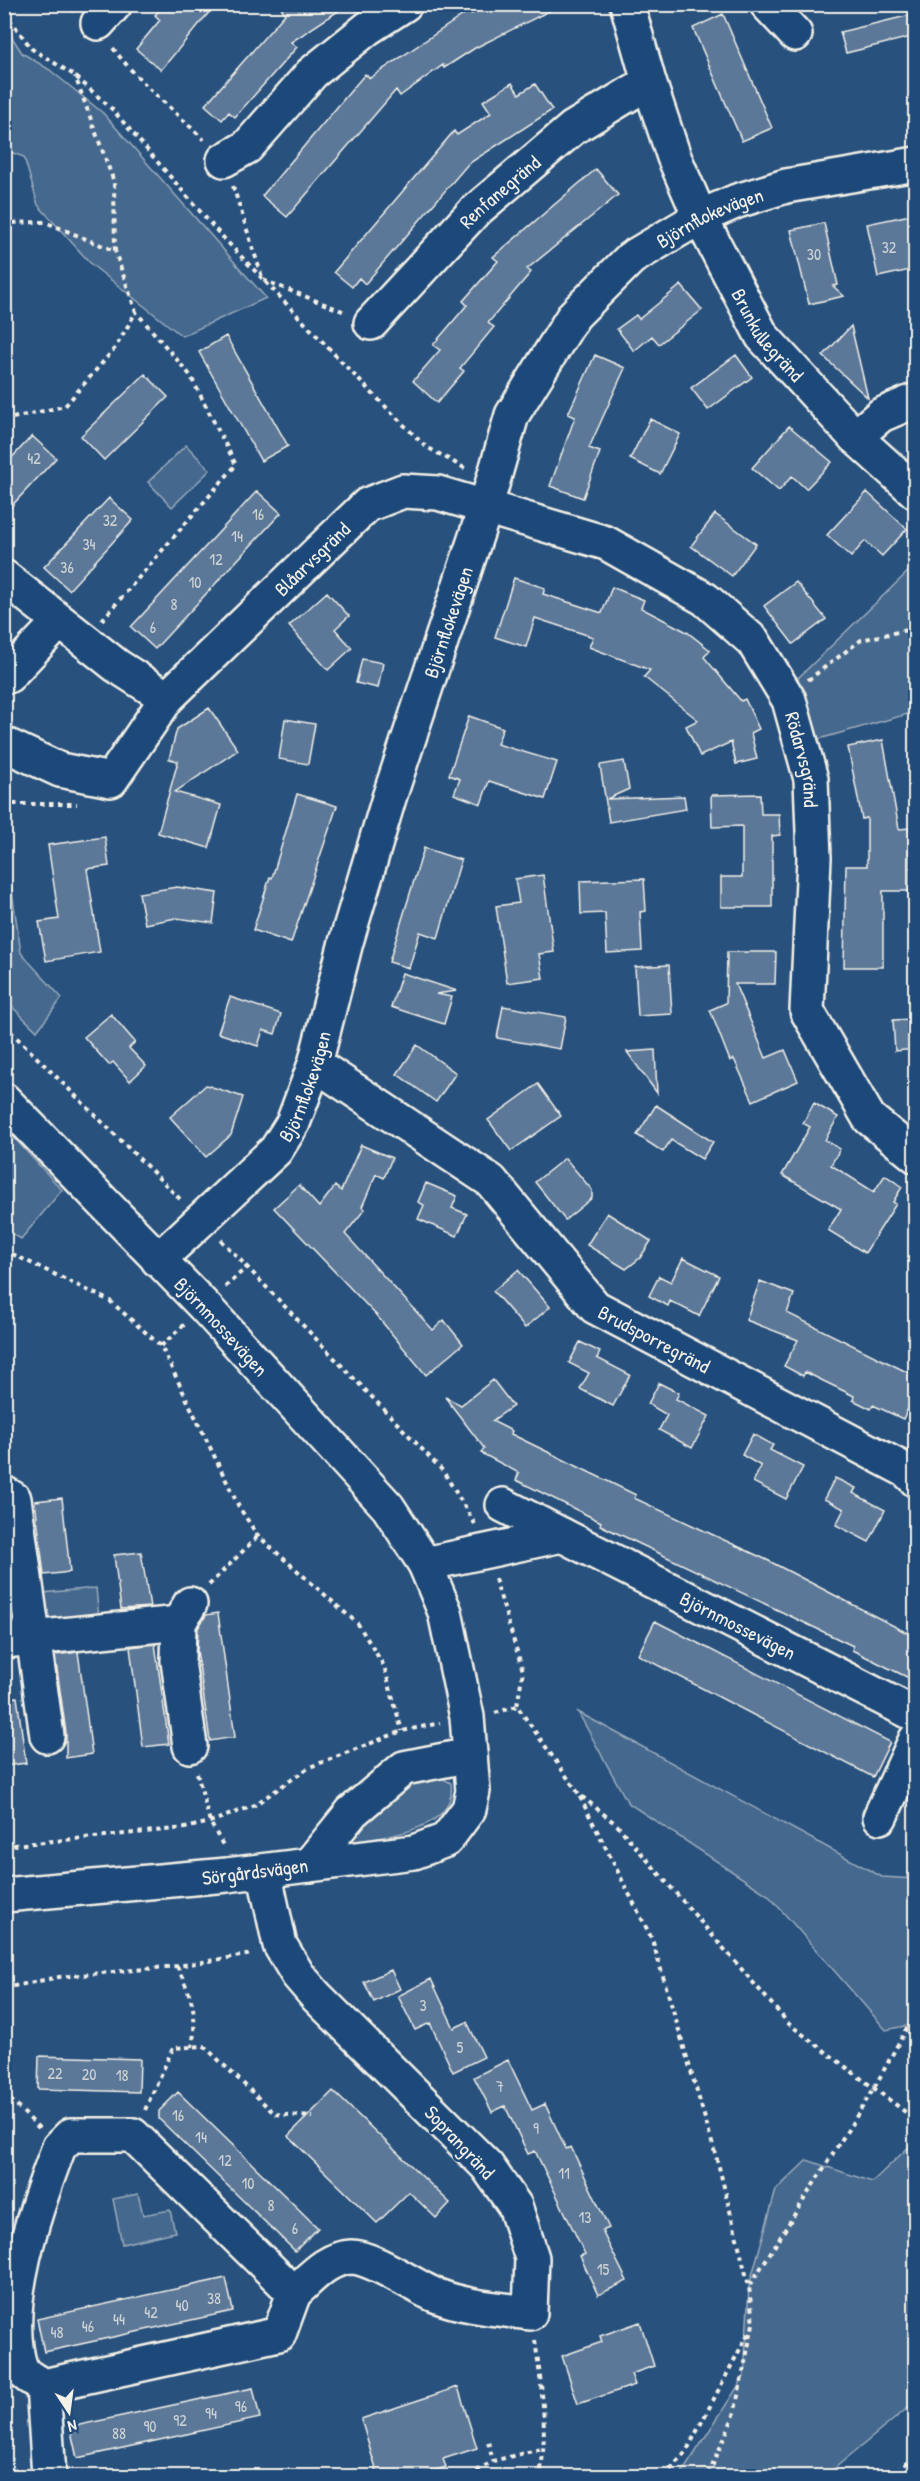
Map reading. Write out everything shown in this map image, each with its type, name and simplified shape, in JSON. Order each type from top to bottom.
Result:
[{"type":"street","points":[[224,160],[247,147],[312,73],[368,28],[405,4]]},
{"type":"street","points":[[627,4],[649,82],[675,156],[700,217]]},
{"type":"street","points":[[767,4],[795,34]]},
{"type":"street","name":"Renfanegränd","points":[[371,323],[474,212],[573,128],[649,82]]},
{"type":"street","name":"Björnflokevägen","points":[[158,1260],[276,1150],[293,1123],[315,1064],[346,942],[473,504],[512,415],[574,315],[631,258],[700,217],[737,201],[786,186],[915,164]]},
{"type":"street","name":"Brunkullegränd","points":[[700,217],[762,336],[855,437],[915,492]]},
{"type":"street","points":[[855,437],[881,415],[915,400]]},
{"type":"street","name":"Blåarvsgränd","points":[[4,744],[60,770],[111,780],[167,698],[367,505],[403,491],[438,493],[473,504]]},
{"type":"street","name":"Rödarvsgränd","points":[[473,504],[606,543],[705,599],[753,641],[789,700],[811,779],[814,858],[807,1011],[869,1118],[915,1156]]},
{"type":"street","points":[[4,577],[117,666],[167,698]]},
{"type":"street","points":[[4,673],[8,676],[59,622]]},
{"type":"street","name":"Brudsporregränd","points":[[315,1064],[490,1181],[595,1307],[907,1471],[915,1480]]},
{"type":"street","name":"Björnmossevägen","points":[[4,1100],[158,1260],[388,1507],[425,1564],[445,1612],[467,1717],[473,1791]]},
{"type":"street","points":[[4,1493],[14,1499],[19,1640],[47,1736]]},
{"type":"street","name":"Björnmossevägen","points":[[503,1505],[915,1715]]},
{"type":"street","points":[[425,1564],[562,1535]]},
{"type":"street","points":[[19,1640],[184,1614],[178,1661],[190,1746]]},
{"type":"street","points":[[880,1817],[915,1740]]},
{"type":"street","points":[[309,1865],[352,1812],[404,1768],[470,1755]]},
{"type":"street","name":"Sörgårdsvägen","points":[[4,1894],[264,1871],[393,1855],[431,1847],[446,1840],[461,1822],[469,1809],[473,1791]]},
{"type":"street","name":"Soprangränd","points":[[264,1871],[280,1946],[316,1996],[487,2166],[515,2206],[532,2258],[530,2313]]},
{"type":"street","points":[[294,2293],[133,2135],[71,2135],[59,2147],[14,2263],[8,2336],[22,2371],[43,2386],[279,2334],[294,2293],[329,2262],[353,2257],[402,2276],[434,2295],[458,2302],[530,2313]]},
{"type":"street","points":[[43,2386],[49,2476]]},
{"type":"path","points":[[4,12],[32,49],[74,75],[112,109],[217,231],[425,446],[466,468],[473,504]]},
{"type":"path","points":[[59,622],[102,620],[236,465],[190,375],[136,312],[115,251],[114,182],[74,75]]},
{"type":"path","points":[[4,222],[45,222],[115,251]]},
{"type":"path","points":[[4,420],[65,406],[115,348],[136,312]]},
{"type":"path","points":[[789,700],[805,683],[861,640],[915,628]]},
{"type":"path","points":[[4,1025],[248,1266],[443,1471],[472,1515],[523,1671],[517,1706],[579,1794],[652,1939],[718,2163],[749,2286],[753,2324],[734,2415],[708,2476]]},
{"type":"path","points":[[4,1250],[110,1301],[161,1346],[238,1507],[258,1536],[358,1624],[384,1666],[402,1731]]},
{"type":"path","points":[[184,1614],[258,1536]]},
{"type":"path","points":[[4,1846],[185,1828],[210,1822],[253,1806],[310,1767],[402,1731],[467,1717],[487,1716],[517,1706]]},
{"type":"path","points":[[190,1746],[210,1822]]},
{"type":"path","points":[[579,1794],[616,1825],[789,2024],[915,2120]]},
{"type":"path","points":[[4,1988],[59,1977],[177,1966],[246,1956],[280,1946]]},
{"type":"path","points":[[177,1966],[192,1999],[196,2020],[192,2047]]},
{"type":"path","points":[[749,2286],[873,2090],[915,2011]]},
{"type":"path","points":[[133,2135],[173,2048],[204,2046],[275,2114],[313,2117]]},
{"type":"path","points":[[4,2093],[59,2147]]},
{"type":"path","points":[[530,2313],[545,2406],[544,2448],[540,2476]]},
{"type":"path","points":[[664,2476],[686,2452],[753,2324]]},
{"type":"path","points":[[488,2442],[494,2461]]},
{"type":"path","points":[[468,2476],[494,2461],[544,2448]]},
{"type":"path","points":[[890,2476],[915,2456]]},
{"type":"shaded area","points":[[5,26],[22,53],[50,70],[103,113],[266,298],[182,336],[92,265],[38,205],[24,157],[5,150]]},
{"type":"shaded area","points":[[186,445],[210,470],[172,507],[148,482]]},
{"type":"shaded area","points":[[915,565],[915,712],[819,739],[797,679]]},
{"type":"shaded area","points":[[5,843],[21,953],[62,998],[37,1031],[5,1000]]},
{"type":"shaded area","points":[[4,1127],[62,1190],[21,1239],[5,1229]]},
{"type":"shaded area","points":[[96,1588],[99,1618],[45,1624],[42,1593]]},
{"type":"shaded area","points":[[578,1712],[882,1877],[915,1879],[915,2024],[886,2030],[768,1895],[628,1803]]},
{"type":"shaded area","points":[[424,1777],[440,1777],[451,1783],[450,1800],[442,1813],[429,1823],[412,1830],[375,1839],[342,1843],[404,1786]]},
{"type":"shaded area","points":[[915,2141],[915,2402],[825,2476],[680,2476],[744,2377],[749,2286],[776,2190],[807,2160],[872,2182]]},
{"type":"shaded area","points":[[138,2194],[143,2215],[170,2210],[175,2232],[122,2244],[113,2199]]},
{"type":"building","points":[[165,4],[216,4],[161,70],[136,49],[160,20],[155,15]]},
{"type":"building","points":[[279,4],[349,4],[291,42],[297,47],[235,117],[229,112],[222,120],[205,105],[285,14]]},
{"type":"building","points":[[491,4],[563,4],[475,48],[444,68],[443,65],[400,96],[396,90],[287,217],[262,196],[365,74],[370,78],[469,11],[471,14]]},
{"type":"building","points":[[723,14],[772,128],[742,141],[693,28]]},
{"type":"building","points":[[915,14],[915,36],[846,53],[840,32]]},
{"type":"building","points":[[512,83],[519,94],[535,84],[552,110],[468,164],[365,284],[359,278],[352,287],[334,272],[454,131],[457,135],[491,113],[483,101]]},
{"type":"building","points":[[596,169],[618,195],[527,269],[531,272],[488,323],[494,327],[460,368],[464,371],[437,403],[413,381],[440,350],[433,345],[467,305],[463,301],[498,261],[493,257]]},
{"type":"building","points":[[915,214],[915,269],[878,277],[867,224]]},
{"type":"building","points":[[824,223],[838,285],[833,286],[844,296],[809,304],[791,230]]},
{"type":"building","points":[[681,285],[702,310],[659,344],[652,336],[634,351],[617,329],[636,315],[639,319]]},
{"type":"building","points":[[851,326],[868,398],[823,356]]},
{"type":"building","points":[[226,336],[288,446],[261,461],[199,352]]},
{"type":"building","points":[[595,355],[625,368],[589,448],[600,452],[583,498],[550,486],[575,417],[568,414]]},
{"type":"building","points":[[736,355],[752,377],[708,410],[691,388]]},
{"type":"building","points":[[145,374],[168,397],[104,460],[81,436]]},
{"type":"building","points":[[650,419],[680,434],[660,474],[630,459]]},
{"type":"building","points":[[789,426],[832,462],[806,489],[792,476],[779,491],[752,468]]},
{"type":"building","points":[[32,436],[56,458],[4,514],[4,466]]},
{"type":"building","points":[[257,491],[281,513],[155,649],[131,627]]},
{"type":"building","points":[[867,492],[907,529],[882,556],[865,541],[851,557],[827,535]]},
{"type":"building","points":[[109,498],[133,520],[69,590],[44,567]]},
{"type":"building","points":[[715,514],[756,544],[732,576],[691,546]]},
{"type":"building","points":[[514,578],[545,588],[543,594],[602,613],[612,587],[644,600],[641,608],[687,632],[710,650],[704,657],[741,701],[745,699],[759,729],[751,733],[757,759],[736,764],[731,742],[700,756],[686,726],[698,720],[644,677],[650,670],[589,647],[593,637],[535,618],[526,647],[495,637]]},
{"type":"building","points":[[796,582],[826,619],[793,644],[764,606]]},
{"type":"building","points":[[327,592],[349,616],[335,629],[352,648],[328,670],[289,626]]},
{"type":"building","points":[[362,659],[383,663],[378,688],[356,683]]},
{"type":"building","points":[[209,708],[238,750],[175,792],[221,805],[209,848],[158,833],[178,761],[169,759],[177,729]]},
{"type":"building","points":[[469,716],[503,728],[497,744],[557,762],[545,799],[489,781],[481,804],[454,794],[460,779],[449,775]]},
{"type":"building","points":[[285,719],[315,724],[308,764],[279,759]]},
{"type":"building","points":[[883,740],[899,829],[910,828],[911,891],[883,891],[883,967],[844,967],[846,866],[867,866],[867,818],[862,819],[848,747]]},
{"type":"building","points":[[624,761],[629,789],[607,799],[684,796],[686,809],[609,822],[600,765]]},
{"type":"building","points":[[297,794],[337,806],[291,943],[253,930],[270,877],[272,878]]},
{"type":"building","points":[[760,794],[761,814],[779,814],[780,835],[772,836],[772,907],[721,907],[721,877],[742,877],[742,826],[712,827],[711,795]]},
{"type":"building","points":[[105,837],[109,866],[87,869],[100,952],[46,961],[39,922],[59,919],[48,845]]},
{"type":"building","points":[[424,848],[461,860],[438,938],[420,932],[409,968],[389,962]]},
{"type":"building","points":[[543,875],[554,952],[539,954],[543,978],[507,983],[496,906],[519,903],[515,879]]},
{"type":"building","points":[[644,879],[646,911],[640,912],[642,951],[607,953],[605,913],[581,914],[580,881]]},
{"type":"building","points":[[177,887],[217,893],[213,923],[176,918],[145,924],[139,893]]},
{"type":"building","points":[[727,952],[776,952],[775,984],[735,984],[766,1058],[785,1050],[798,1081],[753,1101],[734,1059],[730,1061],[710,1010],[726,1003]]},
{"type":"building","points":[[669,965],[672,1014],[638,1016],[635,967]]},
{"type":"building","points":[[402,973],[457,991],[436,994],[452,997],[444,1024],[391,1007]]},
{"type":"building","points":[[230,997],[281,1014],[275,1034],[263,1030],[258,1046],[218,1033]]},
{"type":"building","points":[[503,1006],[566,1017],[560,1049],[497,1038]]},
{"type":"building","points":[[111,1014],[135,1042],[129,1048],[146,1066],[130,1081],[113,1062],[109,1065],[84,1037]]},
{"type":"building","points":[[915,1019],[915,1049],[895,1051],[893,1020]]},
{"type":"building","points":[[417,1045],[456,1073],[436,1102],[397,1074]]},
{"type":"building","points":[[655,1050],[657,1093],[627,1052]]},
{"type":"building","points":[[538,1084],[561,1116],[511,1151],[488,1120]]},
{"type":"building","points":[[206,1085],[243,1097],[231,1135],[206,1157],[170,1117]]},
{"type":"building","points":[[814,1103],[838,1117],[825,1140],[840,1149],[831,1165],[874,1192],[885,1175],[902,1187],[893,1202],[896,1204],[865,1253],[828,1230],[841,1209],[782,1175],[810,1127],[803,1123]]},
{"type":"building","points":[[656,1105],[713,1142],[702,1159],[671,1140],[663,1152],[637,1135]]},
{"type":"building","points":[[361,1145],[392,1158],[384,1178],[376,1174],[362,1207],[365,1209],[345,1234],[433,1330],[444,1320],[463,1344],[426,1375],[377,1316],[274,1208],[299,1185],[319,1207],[335,1186],[341,1191]]},
{"type":"building","points":[[565,1158],[592,1190],[592,1198],[565,1220],[535,1182]]},
{"type":"building","points":[[426,1183],[457,1196],[452,1208],[467,1214],[457,1236],[418,1219],[424,1205],[418,1202]]},
{"type":"building","points":[[607,1213],[651,1241],[640,1258],[626,1269],[587,1245]]},
{"type":"building","points":[[683,1258],[719,1276],[699,1316],[670,1301],[668,1306],[649,1296],[659,1276],[671,1282]]},
{"type":"building","points":[[518,1270],[550,1307],[525,1328],[493,1291]]},
{"type":"building","points":[[760,1281],[794,1294],[787,1313],[915,1376],[915,1394],[903,1419],[873,1405],[871,1409],[853,1400],[854,1396],[805,1372],[803,1376],[784,1366],[798,1340],[746,1320]]},
{"type":"building","points":[[580,1342],[600,1352],[597,1358],[630,1375],[613,1406],[580,1389],[589,1373],[569,1363]]},
{"type":"building","points":[[493,1380],[513,1406],[492,1421],[512,1431],[511,1434],[636,1495],[634,1498],[767,1560],[915,1637],[915,1681],[852,1650],[853,1646],[600,1525],[601,1522],[516,1480],[519,1473],[481,1453],[484,1448],[445,1397],[461,1405]]},
{"type":"building","points":[[659,1383],[679,1393],[676,1399],[709,1416],[692,1448],[659,1430],[667,1415],[648,1404]]},
{"type":"building","points":[[753,1434],[773,1445],[770,1450],[803,1467],[786,1499],[753,1482],[761,1466],[742,1455]]},
{"type":"building","points":[[835,1478],[856,1488],[853,1493],[885,1510],[869,1542],[836,1525],[844,1509],[824,1499]]},
{"type":"building","points":[[62,1498],[70,1572],[44,1575],[35,1501]]},
{"type":"building","points":[[141,1552],[150,1607],[121,1609],[114,1555]]},
{"type":"building","points":[[218,1613],[235,1737],[210,1741],[197,1650],[198,1628],[206,1615]]},
{"type":"building","points":[[655,1621],[890,1742],[873,1777],[638,1655]]},
{"type":"building","points":[[155,1644],[169,1744],[143,1747],[130,1647]]},
{"type":"building","points":[[78,1652],[92,1754],[66,1758],[66,1733],[55,1655]]},
{"type":"building","points":[[17,1697],[26,1763],[4,1766],[4,1698]]},
{"type":"building","points":[[391,1970],[400,1989],[374,2002],[364,1982]]},
{"type":"building","points":[[431,1979],[454,2028],[467,2022],[484,2057],[453,2072],[430,2023],[415,2030],[398,1996]]},
{"type":"building","points":[[39,2056],[140,2059],[139,2092],[38,2089]]},
{"type":"building","points":[[508,2060],[532,2110],[545,2104],[566,2149],[571,2147],[609,2228],[602,2231],[627,2281],[598,2295],[580,2256],[585,2254],[535,2151],[528,2154],[505,2106],[492,2112],[474,2077]]},
{"type":"building","points":[[333,2091],[450,2203],[436,2218],[409,2192],[377,2223],[288,2136]]},
{"type":"building","points":[[178,2092],[318,2228],[295,2251],[159,2119],[159,2111]]},
{"type":"building","points":[[226,2278],[233,2311],[44,2352],[37,2319]]},
{"type":"building","points":[[640,2322],[654,2366],[631,2374],[635,2385],[578,2404],[562,2356],[602,2342],[600,2336]]},
{"type":"building","points":[[458,2387],[477,2448],[443,2459],[446,2467],[416,2476],[378,2476],[361,2419]]},
{"type":"building","points":[[253,2388],[260,2418],[77,2458],[70,2427]]}]
